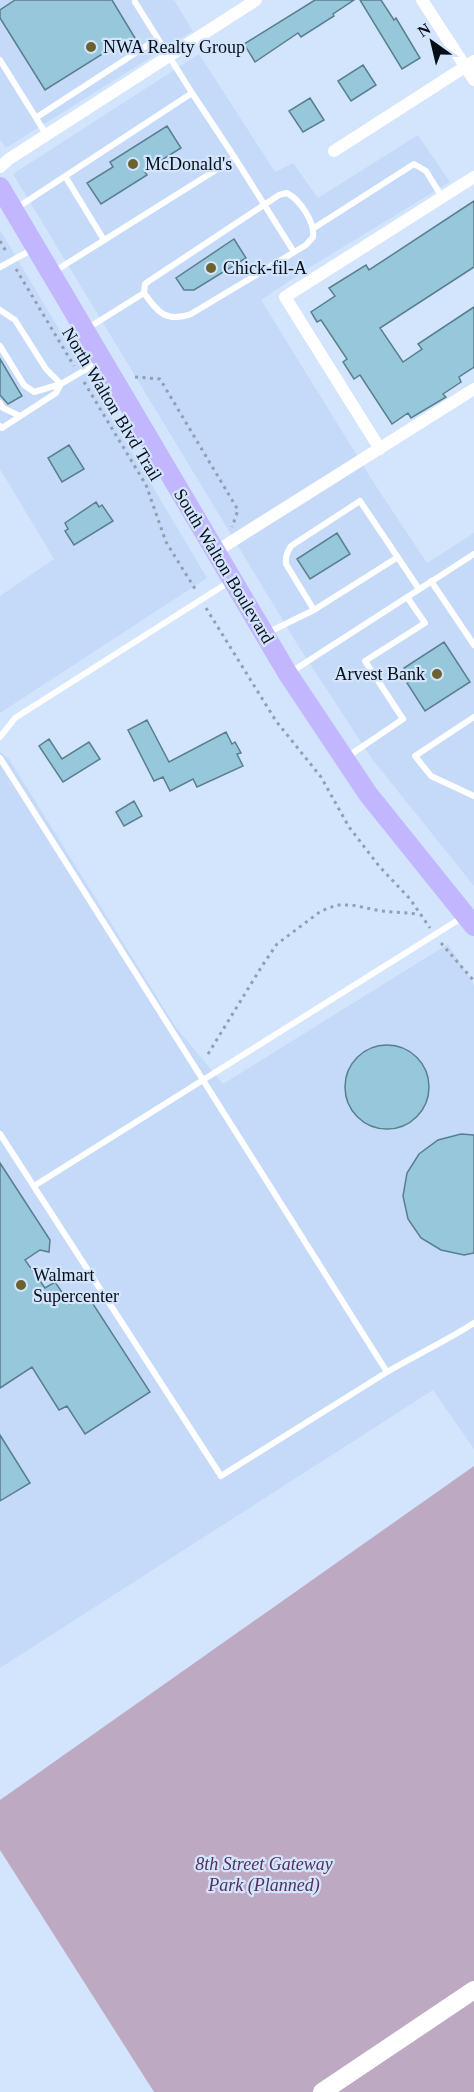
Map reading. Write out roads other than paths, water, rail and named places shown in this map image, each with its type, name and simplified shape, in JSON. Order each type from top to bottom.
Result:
[{"type":"main road","name":"South Walton Boulevard","points":[[0,187],[288,674],[368,794],[471,918]]},
{"type":"street","points":[[0,167],[46,134],[256,0]]},
{"type":"street","points":[[422,0],[470,64],[474,80]]},
{"type":"street","points":[[334,151],[470,64]]},
{"type":"street","points":[[380,449],[285,297],[474,177]]},
{"type":"street","points":[[215,552],[474,389]]},
{"type":"street","points":[[322,2092],[474,1990]]},
{"type":"lane","points":[[135,2],[294,252]]},
{"type":"lane","points":[[37,117],[157,39]]},
{"type":"lane","points":[[0,60],[46,134]]},
{"type":"lane","points":[[14,210],[192,93]]},
{"type":"lane","points":[[52,273],[235,158]]},
{"type":"lane","points":[[314,228],[414,164],[426,171],[442,197]]},
{"type":"lane","points":[[65,176],[104,240]]},
{"type":"lane","points":[[287,193],[294,196],[314,228],[313,237],[306,245],[191,314],[179,318],[168,317],[157,310],[144,293],[145,284],[149,281],[279,195],[287,193]]},
{"type":"lane","points":[[0,267],[36,247]]},
{"type":"lane","points":[[85,330],[144,293]]},
{"type":"lane","points":[[0,310],[15,320],[46,369],[62,384]]},
{"type":"lane","points":[[0,346],[24,385],[34,392],[62,384],[103,359]]},
{"type":"lane","points":[[0,426],[2,428],[56,393],[62,384]]},
{"type":"lane","points":[[0,403],[3,408],[20,416]]},
{"type":"lane","points":[[314,610],[286,564],[285,558],[291,546],[360,501],[419,589]]},
{"type":"lane","points":[[288,674],[474,554]]},
{"type":"lane","points":[[264,635],[314,610],[398,557]]},
{"type":"lane","points":[[0,737],[15,718],[232,580]]},
{"type":"lane","points":[[431,581],[474,645]]},
{"type":"lane","points":[[345,759],[403,719],[365,661],[425,623],[407,597]]},
{"type":"lane","points":[[474,717],[415,756],[431,776],[474,796]]},
{"type":"lane","points":[[0,758],[387,1372]]},
{"type":"lane","points":[[34,1186],[203,1080],[471,918]]},
{"type":"lane","points":[[0,1134],[221,1476],[415,1355],[447,1340],[474,1323]]},
{"type":"place","name":"NWA Realty Group","points":[[91,47]]},
{"type":"place","name":"McDonald's","points":[[133,164]]},
{"type":"place","name":"Chick-fil-A","points":[[211,268]]},
{"type":"place","name":"Arvest Bank","points":[[437,674]]},
{"type":"place","name":"Walmart Supercenter","points":[[21,1285]]},
{"type":"park label","name":"8th Street Gateway Park (Planned)","points":[[264,1874]]}]
